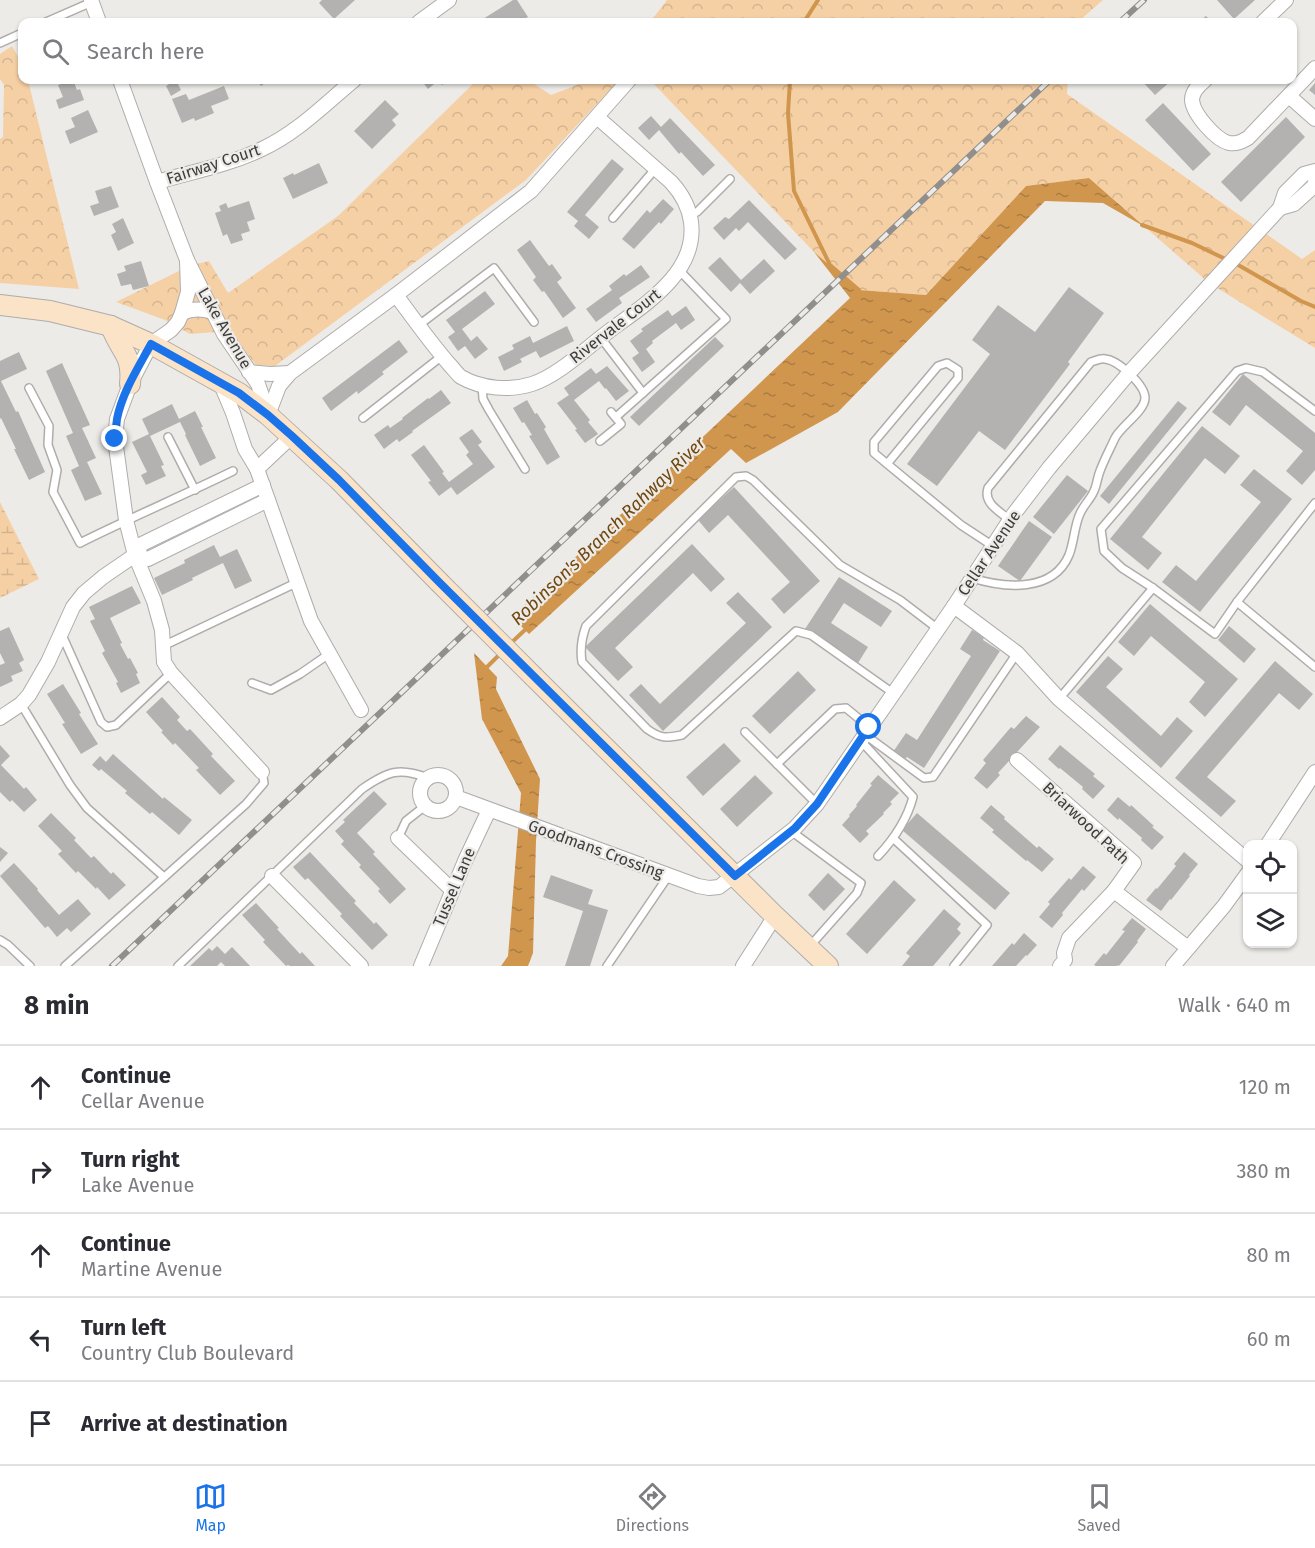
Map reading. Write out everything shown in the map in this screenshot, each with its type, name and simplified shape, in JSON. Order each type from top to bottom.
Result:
[{"type":"main road","points":[[0,305],[50,311],[111,326],[151,344],[239,393],[268,415],[339,480],[534,677],[828,966]]},
{"type":"main road","points":[[111,326],[116,340],[128,357],[131,372],[129,384]]},
{"type":"street","points":[[424,18],[449,0]]},
{"type":"street","points":[[1267,18],[1286,0]]},
{"type":"street","points":[[91,1],[97,18]]},
{"type":"street","points":[[1201,84],[1192,98],[1200,119],[1224,141],[1240,142],[1248,138],[1315,68]]},
{"type":"street","name":"Lake Avenue","points":[[121,84],[187,260],[224,334],[258,384],[268,415]]},
{"type":"street","name":"Fairway Court","points":[[157,182],[235,160],[264,148],[301,125],[349,84]]},
{"type":"street","points":[[268,415],[279,386],[290,373],[531,191],[626,84]]},
{"type":"street","points":[[1289,96],[1315,119]]},
{"type":"street","name":"Rivervale Court","points":[[396,295],[460,376],[482,385],[500,388],[520,387],[541,381],[657,294],[686,259],[691,241],[691,226],[686,202],[680,191],[656,168],[597,117]]},
{"type":"street","points":[[1280,208],[1285,194],[1304,174],[1315,171]]},
{"type":"street","points":[[1280,208],[1294,204],[1314,186],[1315,182]]},
{"type":"street","name":"Cellar Avenue","points":[[735,876],[792,831],[817,804],[954,606],[1010,520],[1049,468],[1129,373],[1280,208]]},
{"type":"street","points":[[187,260],[188,292],[182,313],[171,330],[151,344],[129,384],[117,419],[115,439],[126,520],[135,555],[154,601],[162,630],[164,662],[171,673],[262,772]]},
{"type":"street","points":[[182,313],[195,309],[213,312]]},
{"type":"street","points":[[249,372],[290,373]]},
{"type":"street","points":[[219,382],[233,413],[245,449],[257,469],[311,621],[361,710]]},
{"type":"street","points":[[257,469],[292,436]]},
{"type":"street","points":[[0,718],[21,704],[29,695],[48,662],[73,607],[84,593],[135,555],[142,544],[263,485]]},
{"type":"street","points":[[135,555],[148,559],[268,500]]},
{"type":"street","points":[[954,606],[1017,653],[1059,699],[1243,857]]},
{"type":"street","name":"Briarwood Path","points":[[1017,760],[1134,863],[1114,891],[1069,938],[1062,959],[1078,966]]},
{"type":"street","points":[[1271,840],[1315,772]]},
{"type":"street","name":"Goodmans Crossing","points":[[428,778],[446,777],[455,786],[456,796],[698,886],[719,887],[735,876]]},
{"type":"street","points":[[428,778],[421,788],[420,795],[425,806],[442,811],[451,806],[456,796]]},
{"type":"street","name":"Tussel Lane","points":[[421,966],[452,890],[489,810]]},
{"type":"street","points":[[398,838],[452,890]]},
{"type":"street","points":[[272,876],[361,966]]},
{"type":"street","points":[[1173,966],[1243,880]]},
{"type":"street","name":"Briarwood Path","points":[[1114,891],[1188,948]]},
{"type":"street","points":[[742,966],[775,916]]},
{"type":"lane","points":[[55,18],[91,1]]},
{"type":"lane","points":[[0,43],[18,35]]},
{"type":"lane","points":[[614,218],[656,168]]},
{"type":"lane","points":[[690,215],[697,212],[730,179]]},
{"type":"lane","points":[[419,325],[494,268],[534,322]]},
{"type":"lane","points":[[600,441],[621,424],[613,415],[643,393],[726,319],[679,270]]},
{"type":"lane","points":[[601,337],[643,393]]},
{"type":"lane","points":[[363,418],[442,356]]},
{"type":"lane","points":[[972,578],[988,583],[1026,586],[1041,582],[1058,571],[1068,558],[1080,512],[1092,495],[1117,434],[1143,405],[1145,398],[1142,387],[1129,373],[1111,361],[1104,359],[1091,362],[988,488],[990,503],[1010,520]]},
{"type":"lane","points":[[887,464],[957,378],[957,370],[947,363],[938,366],[874,442],[874,453],[887,464],[962,525],[993,546]]},
{"type":"lane","points":[[1315,411],[1263,372],[1246,369],[1237,371],[1101,529],[1104,551],[1122,568],[1215,634],[1315,502]]},
{"type":"lane","points":[[482,385],[483,399],[525,469]]},
{"type":"lane","points":[[29,388],[49,426],[48,445],[57,470],[53,492],[80,543],[233,471]]},
{"type":"lane","points":[[168,437],[195,490]]},
{"type":"lane","points":[[893,693],[811,635],[796,631],[682,735],[666,738],[655,735],[647,729],[582,662],[583,634],[586,626],[736,477],[746,476],[753,480],[840,565],[900,600],[938,629]]},
{"type":"lane","points":[[163,646],[298,582]]},
{"type":"lane","points":[[1059,699],[1153,588]]},
{"type":"lane","points":[[1237,602],[1315,667]]},
{"type":"lane","points":[[61,632],[101,722],[107,727],[116,725],[171,673]]},
{"type":"lane","points":[[864,734],[924,778],[933,777],[1017,653]]},
{"type":"lane","points":[[252,683],[271,690],[330,654]]},
{"type":"lane","points":[[21,704],[70,785],[87,808],[164,877]]},
{"type":"lane","points":[[777,764],[830,712],[846,708],[913,797],[910,810],[894,839],[878,856]]},
{"type":"lane","points":[[745,732],[817,804]]},
{"type":"lane","points":[[65,966],[246,804],[264,783],[262,772]]},
{"type":"lane","points":[[178,966],[362,789],[392,772],[411,772],[428,778]]},
{"type":"lane","points":[[398,838],[406,821],[425,806]]},
{"type":"lane","points":[[792,831],[861,883],[857,893],[808,948]]},
{"type":"lane","points":[[894,839],[987,926],[954,966]]},
{"type":"lane","points":[[607,966],[669,876]]},
{"type":"lane","points":[[0,933],[8,945]]},
{"type":"lane","points":[[0,940],[30,966]]},
{"type":"green space","points":[[667,0],[1103,0],[1083,18],[653,18]]},
{"type":"green space","points":[[12,46],[18,57],[18,84],[29,84],[79,289],[0,283],[0,139],[3,137],[4,85],[0,79],[0,54]]},
{"type":"green space","points":[[473,84],[534,84],[551,95],[580,84],[615,84],[526,180],[275,366],[256,365],[230,331],[190,334],[165,320],[116,302],[189,266],[209,261],[228,293],[338,216]]},
{"type":"green space","points":[[654,84],[1068,84],[1067,94],[1302,259],[1315,250],[1315,348],[1209,283],[1089,178],[1026,186],[926,295],[859,290],[814,252]]},
{"type":"green space","points":[[0,502],[39,579],[0,598]]},
{"type":"water","points":[[1089,178],[1145,227],[1103,203],[1045,201],[838,412],[746,463],[731,449],[529,634],[512,617],[850,298],[814,252],[859,290],[926,295],[1026,186]]},
{"type":"water","points":[[474,653],[497,677],[496,689],[540,779],[533,953],[528,966],[501,966],[508,956],[521,793],[482,719]]},
{"type":"building","points":[[322,0],[355,0],[335,18],[319,3]]},
{"type":"building","points":[[513,0],[517,0],[528,17],[526,18],[485,18]]},
{"type":"building","points":[[1217,0],[1255,0],[1235,18]]},
{"type":"building","points":[[1315,83],[1315,95],[1309,90]]},
{"type":"building","points":[[75,84],[77,90],[80,89],[84,100],[59,109],[56,100],[63,97],[58,85]]},
{"type":"building","points":[[178,84],[181,90],[171,96],[166,86]]},
{"type":"building","points":[[424,84],[434,84],[428,89]]},
{"type":"building","points":[[1145,84],[1167,84],[1155,95]]},
{"type":"building","points":[[224,86],[229,99],[211,106],[214,113],[195,121],[194,118],[182,123],[172,99],[186,94],[189,100]]},
{"type":"building","points":[[385,100],[399,114],[392,120],[396,125],[372,149],[354,131]]},
{"type":"building","points":[[1163,103],[1211,154],[1193,171],[1145,120]]},
{"type":"building","points":[[88,110],[98,132],[70,144],[65,131],[75,127],[71,118]]},
{"type":"building","points":[[651,116],[661,127],[670,118],[715,165],[703,176],[681,152],[679,154],[659,130],[649,140],[638,128]]},
{"type":"building","points":[[1286,117],[1305,137],[1241,202],[1221,182]]},
{"type":"building","points":[[612,159],[624,169],[585,215],[599,227],[589,239],[574,226],[578,221],[567,212]]},
{"type":"building","points":[[319,163],[328,183],[293,199],[283,178]]},
{"type":"building","points":[[111,186],[119,207],[94,216],[90,206],[99,203],[95,191]]},
{"type":"building","points":[[663,199],[674,209],[634,249],[622,239],[647,210],[650,213]]},
{"type":"building","points":[[749,200],[797,249],[785,260],[748,222],[739,231],[736,228],[724,240],[713,228],[725,217],[729,219]]},
{"type":"building","points":[[249,201],[255,219],[247,222],[250,231],[241,234],[243,240],[231,244],[227,234],[223,236],[215,213],[221,211],[219,206],[226,203],[228,208]]},
{"type":"building","points":[[123,218],[134,243],[118,251],[111,235],[116,232],[112,224]]},
{"type":"building","points":[[530,240],[549,266],[552,264],[562,278],[557,282],[576,308],[563,318],[544,291],[542,292],[533,280],[536,277],[517,250]]},
{"type":"building","points":[[720,257],[741,280],[764,259],[775,271],[750,294],[740,283],[731,292],[708,268]]},
{"type":"building","points":[[141,261],[149,286],[133,290],[131,284],[121,286],[117,274],[126,271],[124,266]]},
{"type":"building","points":[[641,265],[650,277],[619,298],[622,303],[596,322],[586,309],[612,290],[609,286],[624,274],[626,276]]},
{"type":"building","points":[[1069,287],[1104,313],[1068,362],[1070,364],[1005,450],[979,431],[937,486],[907,464],[990,354],[972,340],[998,305],[1035,332]]},
{"type":"building","points":[[485,291],[495,304],[462,329],[471,341],[477,336],[488,349],[475,359],[465,346],[458,351],[448,337],[455,332],[446,320]]},
{"type":"building","points":[[686,306],[695,320],[681,330],[676,323],[652,341],[653,343],[646,349],[655,362],[642,372],[632,358],[639,353],[630,341],[643,331],[641,329],[668,310],[672,316]]},
{"type":"building","points":[[567,326],[574,341],[540,358],[536,351],[520,359],[522,362],[504,371],[498,357],[514,349],[512,345],[530,336],[533,343]]},
{"type":"building","points":[[715,337],[724,346],[639,426],[630,417]]},
{"type":"building","points":[[399,340],[408,352],[358,394],[357,391],[331,411],[322,398]]},
{"type":"building","points":[[19,352],[27,369],[1,381],[16,412],[18,411],[45,472],[29,480],[0,419],[0,361]]},
{"type":"building","points":[[62,363],[90,425],[82,428],[96,458],[87,462],[102,494],[85,501],[71,470],[79,466],[66,436],[73,433],[46,371]]},
{"type":"building","points":[[607,366],[629,391],[616,401],[599,381],[574,400],[598,434],[585,443],[557,403],[569,395],[564,388],[591,368],[596,374]]},
{"type":"building","points":[[1243,374],[1315,433],[1315,470],[1302,485],[1286,471],[1303,451],[1246,405],[1230,426],[1212,412]]},
{"type":"building","points":[[441,390],[451,403],[399,442],[397,439],[384,449],[374,435],[388,425],[390,428]]},
{"type":"building","points":[[527,400],[546,427],[544,429],[560,457],[547,465],[529,436],[532,435],[513,408]]},
{"type":"building","points":[[1178,401],[1187,408],[1109,504],[1100,496]]},
{"type":"building","points":[[172,404],[179,419],[195,411],[216,458],[200,466],[180,422],[150,436],[164,465],[161,466],[166,476],[146,485],[141,475],[147,472],[132,442],[149,434],[142,419]]},
{"type":"building","points":[[1202,426],[1240,456],[1225,474],[1205,458],[1142,537],[1162,553],[1148,570],[1110,539]]},
{"type":"building","points":[[472,429],[482,442],[478,445],[495,467],[457,495],[451,487],[439,496],[428,482],[431,481],[411,455],[424,445],[449,482],[473,464],[466,455],[469,452],[459,438]]},
{"type":"building","points":[[1254,469],[1292,499],[1200,612],[1162,582],[1176,565],[1196,581],[1261,502],[1240,485]]},
{"type":"building","points":[[1067,475],[1088,491],[1054,534],[1033,517]]},
{"type":"building","points":[[734,487],[820,581],[784,614],[771,599],[790,582],[728,515],[709,533],[698,520]]},
{"type":"building","points":[[1029,521],[1052,537],[1020,581],[998,566]]},
{"type":"building","points":[[692,544],[725,579],[711,592],[693,573],[615,648],[633,667],[618,681],[585,647]]},
{"type":"building","points":[[214,545],[220,557],[237,549],[252,581],[235,589],[223,563],[162,595],[154,578]]},
{"type":"building","points":[[839,577],[892,611],[881,627],[844,603],[831,623],[868,647],[858,663],[805,629]]},
{"type":"building","points":[[132,586],[141,603],[110,618],[122,643],[120,644],[138,673],[136,674],[140,683],[121,693],[116,683],[118,682],[102,653],[105,651],[90,621],[95,619],[89,607]]},
{"type":"building","points":[[738,592],[772,627],[663,731],[629,695],[641,684],[660,704],[746,623],[726,603]]},
{"type":"building","points":[[1150,604],[1238,679],[1205,717],[1189,702],[1205,682],[1151,636],[1134,656],[1118,642]]},
{"type":"building","points":[[1229,626],[1256,649],[1244,663],[1218,640]]},
{"type":"building","points":[[9,627],[24,660],[19,663],[23,671],[11,676],[13,681],[0,687],[0,665],[5,663],[0,653],[0,631]]},
{"type":"building","points":[[972,630],[1000,651],[924,768],[907,757],[905,759],[893,752],[906,733],[917,740],[971,656],[960,649]]},
{"type":"building","points":[[1108,656],[1123,669],[1106,687],[1161,736],[1177,717],[1193,731],[1161,768],[1076,692]]},
{"type":"building","points":[[1275,661],[1313,694],[1299,710],[1279,693],[1207,777],[1236,801],[1221,817],[1175,778]]},
{"type":"building","points":[[798,671],[816,690],[770,734],[752,716]]},
{"type":"building","points":[[63,684],[98,744],[81,754],[47,694]]},
{"type":"building","points":[[162,697],[180,717],[177,720],[187,731],[190,729],[235,781],[220,795],[196,770],[199,768],[175,743],[173,745],[146,712]]},
{"type":"building","points":[[1026,716],[1040,727],[998,773],[1000,775],[987,789],[974,778],[986,763],[983,760],[1011,727],[1014,729]]},
{"type":"building","points":[[724,743],[741,761],[703,796],[686,777]]},
{"type":"building","points":[[0,745],[10,756],[1,765],[37,800],[24,812],[0,792]]},
{"type":"building","points":[[1060,745],[1095,774],[1093,776],[1105,786],[1093,799],[1082,789],[1083,787],[1048,759]]},
{"type":"building","points":[[113,754],[163,799],[164,797],[192,820],[179,835],[125,793],[127,791],[101,769],[99,771],[92,765],[100,756],[106,762]]},
{"type":"building","points":[[755,775],[773,793],[737,827],[720,809]]},
{"type":"building","points":[[878,775],[899,793],[890,802],[892,804],[884,814],[866,831],[869,834],[860,843],[842,825]]},
{"type":"building","points":[[374,791],[387,804],[357,833],[406,889],[390,904],[378,891],[380,889],[359,867],[361,865],[341,844],[344,841],[335,831],[345,822],[343,820]]},
{"type":"building","points":[[1118,797],[1130,807],[1131,805],[1164,837],[1152,850],[1141,840],[1142,838],[1107,810]]},
{"type":"building","points":[[991,805],[1037,848],[1039,846],[1054,859],[1042,872],[992,832],[994,830],[980,818]]},
{"type":"building","points":[[51,813],[76,838],[74,840],[91,858],[94,856],[111,874],[113,872],[126,885],[109,900],[78,871],[76,873],[58,854],[62,851],[38,826]]},
{"type":"building","points":[[917,813],[1010,893],[995,910],[902,830]]},
{"type":"building","points":[[0,847],[8,853],[0,862]]},
{"type":"building","points":[[310,852],[356,901],[354,903],[388,935],[372,950],[308,878],[305,880],[293,867]]},
{"type":"building","points":[[1184,852],[1198,864],[1161,911],[1146,900],[1176,866],[1174,864]]},
{"type":"building","points":[[14,863],[59,915],[78,899],[91,914],[71,932],[67,928],[57,937],[48,926],[45,928],[0,876]]},
{"type":"building","points":[[1083,866],[1096,877],[1084,891],[1082,889],[1052,928],[1039,917],[1050,904],[1048,902]]},
{"type":"building","points":[[828,873],[845,889],[824,911],[808,895]]},
{"type":"building","points":[[551,875],[593,890],[588,904],[608,910],[590,966],[565,966],[583,911],[543,897]]},
{"type":"building","points":[[894,880],[916,900],[867,954],[846,934]]},
{"type":"building","points":[[256,903],[300,954],[302,952],[315,966],[286,966],[263,942],[265,940],[242,915]]},
{"type":"building","points":[[944,909],[961,924],[957,929],[961,933],[933,966],[902,966],[910,956],[906,953]]},
{"type":"building","points":[[1132,918],[1146,929],[1119,966],[1094,965],[1104,953],[1106,955]]},
{"type":"building","points":[[1024,933],[1037,945],[1027,956],[1016,966],[992,966],[1012,943],[1014,945]]},
{"type":"building","points":[[217,946],[225,954],[232,947],[250,966],[225,966],[221,962],[217,966],[190,966],[209,948],[212,951]]},
{"type":"waterway","points":[[807,18],[818,0]]},
{"type":"waterway","points":[[790,84],[788,113],[794,191],[830,265],[859,290]]},
{"type":"waterway","name":"Robinson's Branch Rahway River","points":[[1142,225],[1192,243],[1315,307]]},
{"type":"waterway","name":"Robinson's Branch Rahway River","points":[[510,644],[527,628]]},
{"type":"waterway","name":"Robinson's Branch Rahway River","points":[[485,669],[501,653]]},
{"type":"railway","points":[[1124,18],[1144,0]]},
{"type":"railway","points":[[112,966],[1046,84]]},
{"type":"route","points":[[115,439],[117,419],[129,384],[151,344],[239,393],[268,415],[339,480],[735,876],[795,828],[817,804],[869,727]]}]
